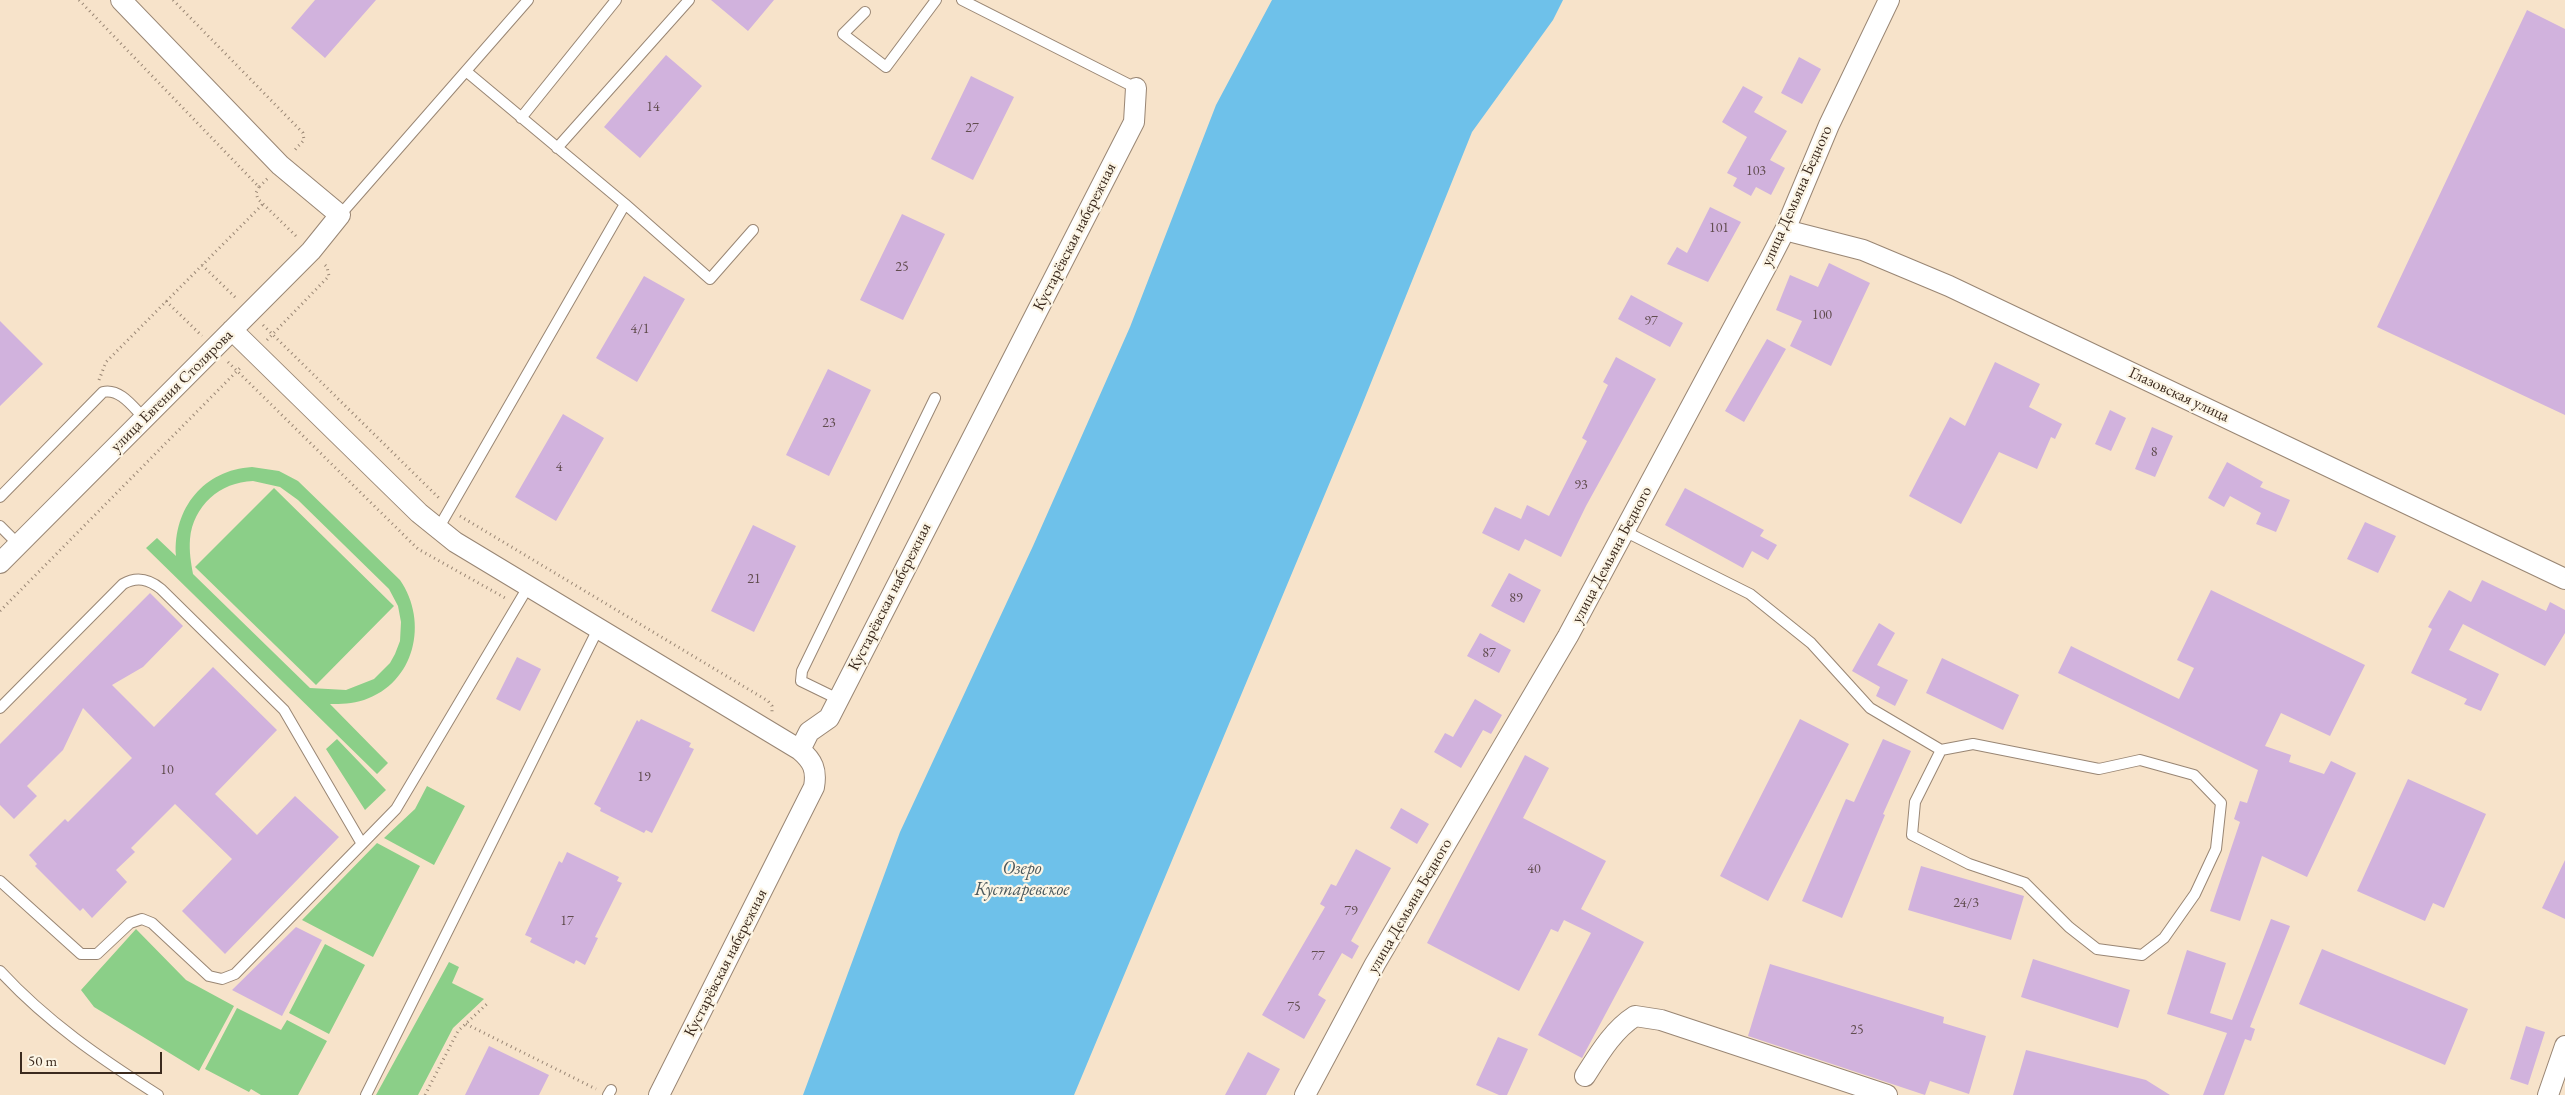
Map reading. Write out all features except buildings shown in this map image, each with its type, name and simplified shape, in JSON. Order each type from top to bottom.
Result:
[{"type":"street","points":[[122,0],[280,165],[340,216]]},
{"type":"street","name":"улица Демьяна Бедного","points":[[1305,1095],[1375,964],[1568,636],[1785,230],[1829,125],[1889,0]]},
{"type":"street","name":"Кустарёвская набережная","points":[[659,1095],[814,788],[815,768],[810,758],[800,750],[809,732],[829,718],[1134,122],[1136,88]]},
{"type":"street","name":"улица Евгения Столярова","points":[[0,563],[311,251],[340,216]]},
{"type":"street","name":"Глазовская улица","points":[[1785,230],[1863,250],[1949,286],[2565,580]]},
{"type":"street","points":[[232,330],[438,530],[470,552],[800,750]]},
{"type":"street","points":[[1585,1076],[1610,1038],[1624,1023],[1635,1016],[1661,1020],[1887,1095]]},
{"type":"street","points":[[2548,1095],[2565,1046]]},
{"type":"lane","points":[[340,216],[528,0]]},
{"type":"lane","points":[[521,118],[616,0]]},
{"type":"lane","points":[[557,148],[689,0]]},
{"type":"lane","points":[[865,12],[843,34],[886,68],[936,0]]},
{"type":"lane","points":[[962,0],[1136,88]]},
{"type":"lane","points":[[467,72],[626,204],[710,278],[753,230]]},
{"type":"lane","points":[[438,530],[626,204]]},
{"type":"lane","points":[[0,497],[103,392],[114,392],[144,418]]},
{"type":"lane","points":[[838,700],[801,681],[802,671],[935,398]]},
{"type":"lane","points":[[0,526],[18,544]]},
{"type":"lane","points":[[1624,531],[1750,594],[1811,643],[1870,708],[1941,750],[1973,744],[2100,769],[2140,760],[2194,775],[2220,803],[2216,849],[2195,894],[2164,938],[2142,955],[2097,949],[2025,883],[1970,864],[1912,835],[1915,802],[1941,750]]},
{"type":"lane","points":[[0,708],[123,584],[134,579],[146,580],[161,589],[284,710],[362,844]]},
{"type":"lane","points":[[0,882],[81,954],[97,954],[130,923],[142,919],[152,923],[209,976],[222,979],[235,974],[386,820],[401,801],[528,587]]},
{"type":"lane","points":[[366,1095],[598,629]]},
{"type":"lane","points":[[0,971],[61,1029],[96,1056],[158,1095]]},
{"type":"path","points":[[98,396],[100,374],[106,362],[263,204]]},
{"type":"path","points":[[202,265],[451,509],[768,701],[773,709],[763,728]]},
{"type":"path","points":[[425,1095],[456,1035],[489,1002]]},
{"type":"path","points":[[466,1024],[609,1093]]},
{"type":"green space","points":[[252,467],[279,471],[298,481],[400,580],[409,597],[414,614],[415,632],[412,649],[405,666],[395,680],[381,692],[364,700],[330,704],[388,763],[377,774],[146,548],[157,538],[176,556],[176,539],[186,508],[206,484],[219,475]],"holes":[[[253,481],[280,487],[298,500],[389,589],[398,606],[401,622],[400,641],[390,663],[374,679],[346,690],[310,688],[193,574],[190,548],[192,527],[196,516],[210,498],[219,491],[241,482]]]},
{"type":"green space","points":[[274,488],[394,606],[316,685],[195,567]]},
{"type":"green space","points":[[337,739],[386,790],[365,810],[326,749]]},
{"type":"green space","points":[[427,786],[465,806],[434,865],[384,838],[415,809]]},
{"type":"green space","points":[[377,843],[420,866],[373,957],[302,920]]},
{"type":"green space","points":[[136,929],[186,980],[234,1006],[199,1071],[94,1007],[81,990]]},
{"type":"green space","points":[[325,944],[365,965],[329,1034],[289,1013]]},
{"type":"green space","points":[[449,962],[459,967],[452,983],[484,999],[453,1028],[418,1095],[376,1095]]},
{"type":"green space","points":[[237,1008],[281,1030],[287,1020],[327,1041],[298,1095],[261,1095],[251,1089],[249,1092],[205,1069]]},
{"type":"water","name":"Озеро Кустаревское","points":[[1272,0],[1563,0],[1553,20],[1472,132],[1358,415],[1074,1095],[803,1095],[900,832],[1033,546],[1130,327],[1216,105]]}]
